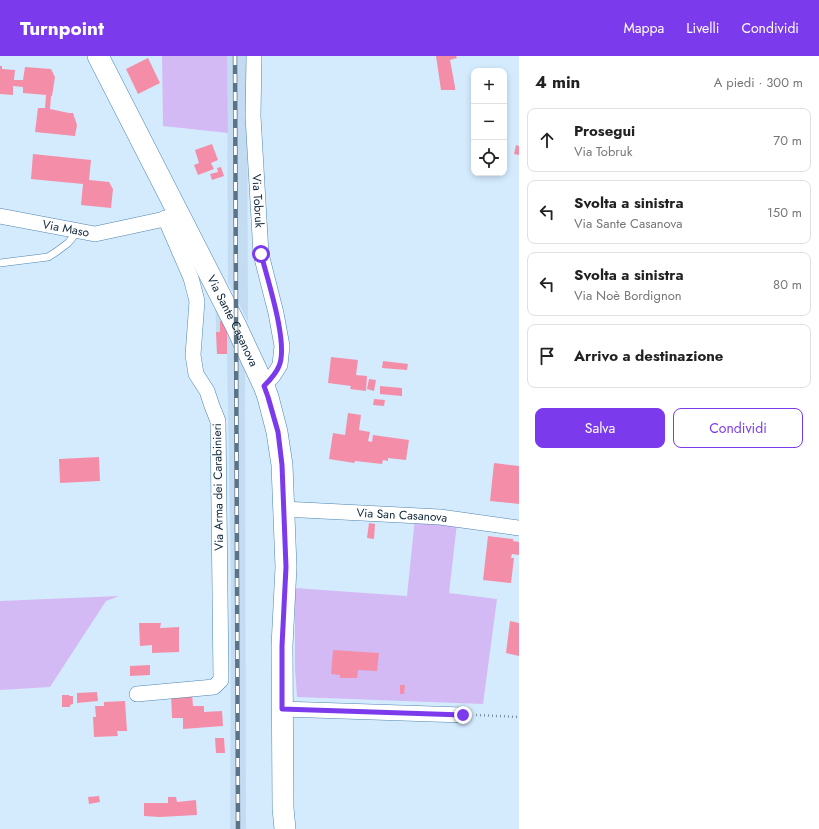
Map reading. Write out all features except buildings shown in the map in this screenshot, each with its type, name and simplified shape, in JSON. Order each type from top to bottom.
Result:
[{"type":"main road","name":"Via Sante Casanova","points":[[98,56],[172,217],[236,326],[264,386],[278,432],[282,465],[286,567],[282,646],[283,808],[285,829]]},
{"type":"street","name":"Via Tobruk","points":[[254,56],[253,116],[261,254],[276,313],[282,346],[280,365],[264,386]]},
{"type":"street","name":"Via Maso","points":[[0,216],[95,234],[172,217]]},
{"type":"street","name":"Via Arma dei Carabinieri","points":[[137,694],[214,687],[221,680],[218,421],[207,391],[196,374],[193,355],[197,301],[172,217]]},
{"type":"street","name":"Via San Casanova","points":[[283,509],[440,517],[519,528]]},
{"type":"street","points":[[282,709],[463,715]]},
{"type":"lane","points":[[0,263],[48,256],[68,243],[78,231]]},
{"type":"path","points":[[463,715],[519,717]]},
{"type":"shaded area","points":[[162,56],[227,56],[228,133],[163,126]]},
{"type":"shaded area","points":[[227,56],[247,56],[248,322],[228,282]]},
{"type":"shaded area","points":[[215,295],[245,364],[246,829],[230,829],[231,577],[227,354],[217,354]]},
{"type":"shaded area","points":[[416,508],[458,515],[449,593],[497,599],[483,704],[297,697],[295,669],[295,588],[407,596]]},
{"type":"shaded area","points":[[119,596],[106,601],[50,687],[0,690],[0,601]]},
{"type":"railway","points":[[235,56],[238,829]]},
{"type":"route","points":[[261,254],[276,313],[282,346],[280,365],[264,386],[278,432],[282,465],[286,567],[282,646],[282,709],[463,715]]}]
